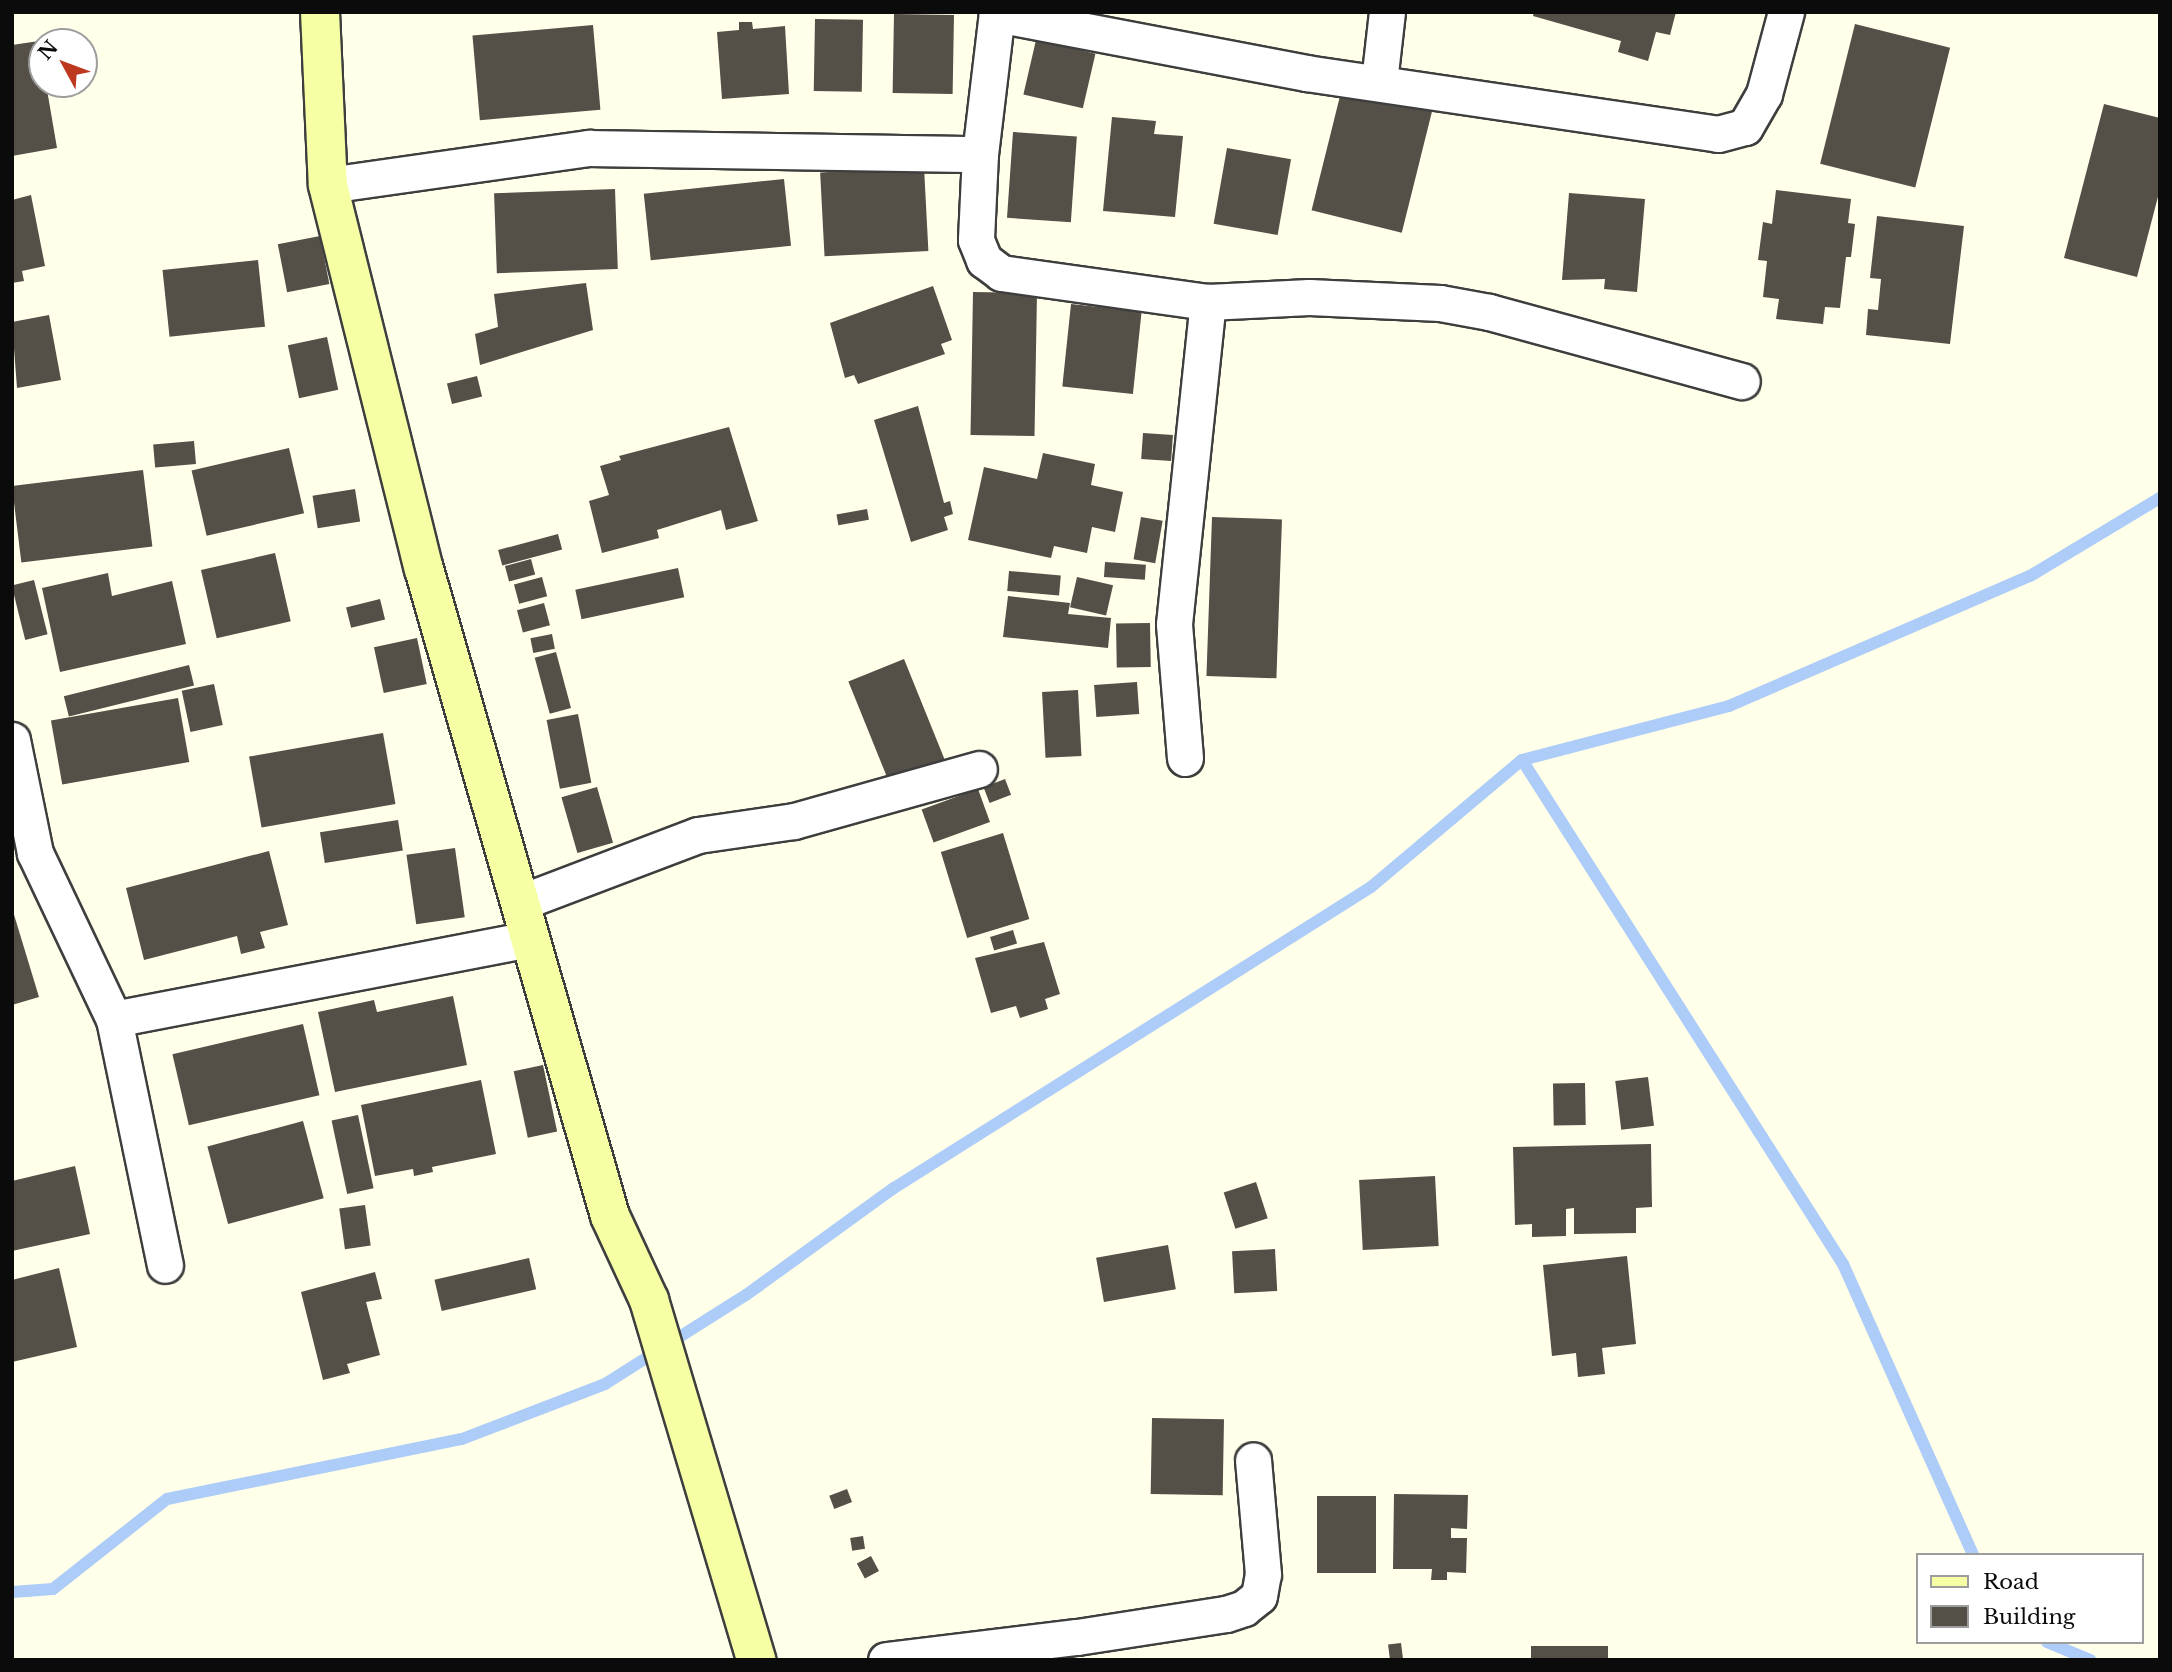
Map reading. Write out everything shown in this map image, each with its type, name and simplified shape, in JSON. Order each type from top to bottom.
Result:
[{"type":"main road","points":[[320,12],[328,185],[421,556],[610,1216],[649,1300],[756,1660]]},
{"type":"street","points":[[1379,82],[1387,12]]},
{"type":"street","points":[[1742,381],[1489,312],[1440,303],[1309,297],[1208,302],[1001,273],[984,260],[976,240],[980,154],[997,13],[1306,73],[1718,134],[1745,127],[1765,94],[1786,12]]},
{"type":"street","points":[[328,185],[589,148],[980,154]]},
{"type":"street","points":[[1185,758],[1174,624],[1208,302]]},
{"type":"street","points":[[12,740],[24,855],[114,1019],[165,1265]]},
{"type":"street","points":[[114,1019],[525,921],[698,835],[794,821],[979,769]]},
{"type":"street","points":[[887,1660],[1091,1635],[1244,1608],[1259,1596],[1262,1574],[1254,1460]]},
{"type":"building","points":[[1534,12],[1676,12],[1670,35],[1656,32],[1648,61],[1618,52],[1621,41],[1533,16]]},
{"type":"building","points":[[894,14],[954,15],[953,94],[893,93]]},
{"type":"building","points":[[815,19],[863,20],[862,92],[814,91]]},
{"type":"building","points":[[739,22],[752,22],[753,29],[785,26],[789,94],[722,99],[717,32],[739,30]]},
{"type":"building","points":[[1855,24],[1950,48],[1915,187],[1820,164]]},
{"type":"building","points":[[593,25],[600,110],[480,120],[472,36]]},
{"type":"building","points":[[1036,40],[1095,54],[1083,108],[1023,95]]},
{"type":"building","points":[[28,43],[28,98],[48,98],[57,148],[12,156],[12,45]]},
{"type":"building","points":[[1343,84],[1433,106],[1402,233],[1312,210]]},
{"type":"building","points":[[2104,104],[2160,118],[2160,189],[2137,277],[2064,258]]},
{"type":"building","points":[[1112,117],[1156,121],[1154,134],[1183,136],[1175,217],[1103,211]]},
{"type":"building","points":[[1013,132],[1077,136],[1071,222],[1007,218]]},
{"type":"building","points":[[1227,148],[1291,159],[1278,235],[1214,224]]},
{"type":"building","points":[[924,167],[928,251],[825,256],[820,172]]},
{"type":"building","points":[[784,179],[791,246],[651,260],[644,194]]},
{"type":"building","points":[[615,189],[618,269],[497,273],[494,193]]},
{"type":"building","points":[[1776,190],[1851,199],[1848,223],[1855,224],[1851,257],[1846,257],[1840,308],[1825,307],[1823,324],[1776,319],[1779,299],[1763,297],[1767,261],[1758,260],[1763,222],[1772,224]]},
{"type":"building","points":[[1569,193],[1645,199],[1637,292],[1604,289],[1605,279],[1562,280]]},
{"type":"building","points":[[31,195],[45,266],[22,271],[24,281],[12,283],[12,200]]},
{"type":"building","points":[[1877,216],[1964,226],[1950,344],[1866,335],[1868,309],[1878,310],[1881,279],[1870,278]]},
{"type":"building","points":[[320,236],[329,284],[287,292],[278,244]]},
{"type":"building","points":[[258,260],[265,327],[170,337],[163,270]]},
{"type":"building","points":[[586,283],[593,330],[480,365],[475,334],[498,327],[494,294]]},
{"type":"building","points":[[933,286],[952,340],[941,344],[945,354],[858,384],[854,375],[845,378],[830,323]]},
{"type":"building","points":[[973,292],[1037,293],[1034,436],[971,435]]},
{"type":"building","points":[[1071,304],[1142,311],[1133,394],[1062,387]]},
{"type":"building","points":[[49,315],[61,380],[17,388],[12,322]]},
{"type":"building","points":[[327,337],[338,390],[299,398],[288,345]]},
{"type":"building","points":[[477,376],[482,396],[452,404],[447,383]]},
{"type":"building","points":[[918,406],[944,503],[950,501],[953,514],[944,517],[948,530],[911,542],[874,420]]},
{"type":"building","points":[[729,427],[758,521],[726,530],[721,510],[657,530],[659,538],[602,553],[589,501],[609,495],[600,466],[621,460],[619,456]]},
{"type":"building","points":[[1143,433],[1173,435],[1171,461],[1141,459]]},
{"type":"building","points":[[194,441],[196,464],[155,467],[153,445]]},
{"type":"building","points":[[289,448],[304,513],[207,536],[192,470]]},
{"type":"building","points":[[1043,453],[1095,464],[1091,485],[1123,492],[1115,532],[1092,527],[1087,553],[1054,546],[1051,558],[968,540],[984,467],[1037,479]]},
{"type":"building","points":[[143,470],[152,546],[21,563],[12,486]]},
{"type":"building","points":[[355,489],[360,522],[318,528],[313,496]]},
{"type":"building","points":[[867,509],[869,520],[838,525],[836,514]]},
{"type":"building","points":[[1141,517],[1163,521],[1155,563],[1134,559]]},
{"type":"building","points":[[1212,517],[1282,519],[1276,678],[1206,676]]},
{"type":"building","points":[[558,534],[562,549],[502,566],[498,550]]},
{"type":"building","points":[[275,553],[291,621],[217,638],[201,570]]},
{"type":"building","points":[[531,559],[535,574],[509,581],[505,566]]},
{"type":"building","points":[[1105,562],[1146,565],[1145,580],[1104,577]]},
{"type":"building","points":[[678,568],[684,597],[582,619],[575,590]]},
{"type":"building","points":[[1009,571],[1061,576],[1059,595],[1007,591]]},
{"type":"building","points":[[108,573],[112,596],[172,581],[186,644],[60,672],[42,588]]},
{"type":"building","points":[[542,577],[547,596],[519,604],[514,585]]},
{"type":"building","points":[[1077,577],[1113,585],[1106,616],[1070,607]]},
{"type":"building","points":[[34,580],[48,634],[25,640],[12,585]]},
{"type":"building","points":[[1008,596],[1070,603],[1068,614],[1111,618],[1108,648],[1003,637]]},
{"type":"building","points":[[380,599],[385,619],[351,628],[346,607]]},
{"type":"building","points":[[544,603],[550,625],[523,632],[517,610]]},
{"type":"building","points":[[1150,623],[1151,667],[1117,668],[1116,624]]},
{"type":"building","points":[[552,634],[555,649],[533,653],[530,638]]},
{"type":"building","points":[[417,638],[427,684],[384,693],[374,647]]},
{"type":"building","points":[[556,652],[571,708],[550,714],[535,658]]},
{"type":"building","points":[[904,659],[945,760],[889,783],[848,681]]},
{"type":"building","points":[[189,665],[194,685],[69,717],[64,696]]},
{"type":"building","points":[[1137,682],[1139,714],[1096,717],[1094,685]]},
{"type":"building","points":[[214,684],[223,725],[190,732],[182,691]]},
{"type":"building","points":[[1078,690],[1081,756],[1046,758],[1042,692]]},
{"type":"building","points":[[178,698],[189,762],[62,784],[51,720]]},
{"type":"building","points":[[578,714],[591,783],[560,789],[547,720]]},
{"type":"building","points":[[383,733],[396,804],[262,828],[249,757]]},
{"type":"building","points":[[1005,779],[1011,795],[990,803],[984,787]]},
{"type":"building","points":[[597,787],[613,843],[577,853],[561,797]]},
{"type":"building","points":[[978,789],[990,822],[934,842],[922,810]]},
{"type":"building","points":[[398,820],[403,851],[325,863],[320,832]]},
{"type":"building","points":[[1003,833],[1029,919],[967,938],[941,852]]},
{"type":"building","points":[[455,848],[465,917],[416,924],[406,855]]},
{"type":"building","points":[[269,851],[288,925],[260,932],[265,948],[241,954],[237,936],[144,960],[126,888]]},
{"type":"building","points":[[12,908],[39,997],[12,1005]]},
{"type":"building","points":[[1013,930],[1017,943],[994,950],[990,937]]},
{"type":"building","points":[[1044,942],[1060,994],[1045,999],[1048,1009],[1020,1018],[1016,1006],[991,1013],[975,958]]},
{"type":"building","points":[[453,996],[467,1065],[335,1092],[318,1012],[374,1000],[377,1012]]},
{"type":"building","points":[[303,1024],[319,1095],[189,1125],[172,1054]]},
{"type":"building","points":[[543,1065],[557,1132],[528,1138],[514,1071]]},
{"type":"building","points":[[1648,1077],[1654,1126],[1621,1130],[1615,1081]]},
{"type":"building","points":[[481,1080],[496,1154],[432,1167],[433,1172],[414,1176],[413,1169],[375,1176],[361,1105]]},
{"type":"building","points":[[1585,1083],[1586,1125],[1554,1126],[1553,1084]]},
{"type":"building","points":[[358,1115],[374,1188],[347,1194],[332,1121]]},
{"type":"building","points":[[303,1121],[324,1198],[228,1224],[207,1147]]},
{"type":"building","points":[[1651,1144],[1652,1207],[1636,1208],[1636,1233],[1574,1234],[1574,1208],[1566,1209],[1566,1236],[1532,1237],[1532,1224],[1515,1225],[1513,1147]]},
{"type":"building","points":[[75,1166],[90,1234],[12,1251],[12,1181]]},
{"type":"building","points":[[1435,1176],[1439,1246],[1363,1250],[1359,1180]]},
{"type":"building","points":[[1256,1182],[1268,1218],[1235,1229],[1224,1193]]},
{"type":"building","points":[[365,1205],[371,1246],[345,1249],[339,1209]]},
{"type":"building","points":[[1168,1245],[1176,1289],[1104,1302],[1096,1258]]},
{"type":"building","points":[[1275,1249],[1277,1291],[1234,1293],[1232,1251]]},
{"type":"building","points":[[1627,1256],[1636,1344],[1602,1348],[1605,1374],[1578,1377],[1576,1353],[1552,1356],[1543,1265]]},
{"type":"building","points":[[529,1258],[536,1289],[442,1311],[434,1280]]},
{"type":"building","points":[[59,1268],[77,1347],[12,1362],[12,1280]]},
{"type":"building","points":[[375,1272],[382,1299],[366,1302],[380,1355],[347,1364],[350,1373],[323,1380],[301,1292]]},
{"type":"building","points":[[1152,1418],[1224,1419],[1223,1495],[1151,1494]]},
{"type":"building","points":[[847,1489],[852,1502],[834,1509],[829,1496]]},
{"type":"building","points":[[1394,1494],[1468,1495],[1467,1529],[1451,1528],[1451,1538],[1467,1538],[1466,1573],[1447,1572],[1447,1580],[1431,1580],[1432,1569],[1393,1569]]},
{"type":"building","points":[[1317,1496],[1376,1496],[1376,1573],[1317,1573]]},
{"type":"building","points":[[863,1536],[865,1549],[852,1551],[850,1538]]},
{"type":"building","points":[[871,1556],[879,1571],[865,1579],[857,1564]]},
{"type":"building","points":[[1401,1643],[1403,1660],[1390,1660],[1388,1645]]},
{"type":"building","points":[[1531,1646],[1608,1646],[1608,1660],[1531,1660]]},
{"type":"waterway","points":[[12,1592],[53,1589],[167,1499],[462,1439],[605,1384],[746,1295],[894,1188],[1371,887],[1522,760],[1729,706],[2030,576],[2160,498]]},
{"type":"waterway","points":[[1522,760],[1843,1264],[1972,1553]]},
{"type":"waterway","points":[[2052,1644],[2090,1660]]}]
